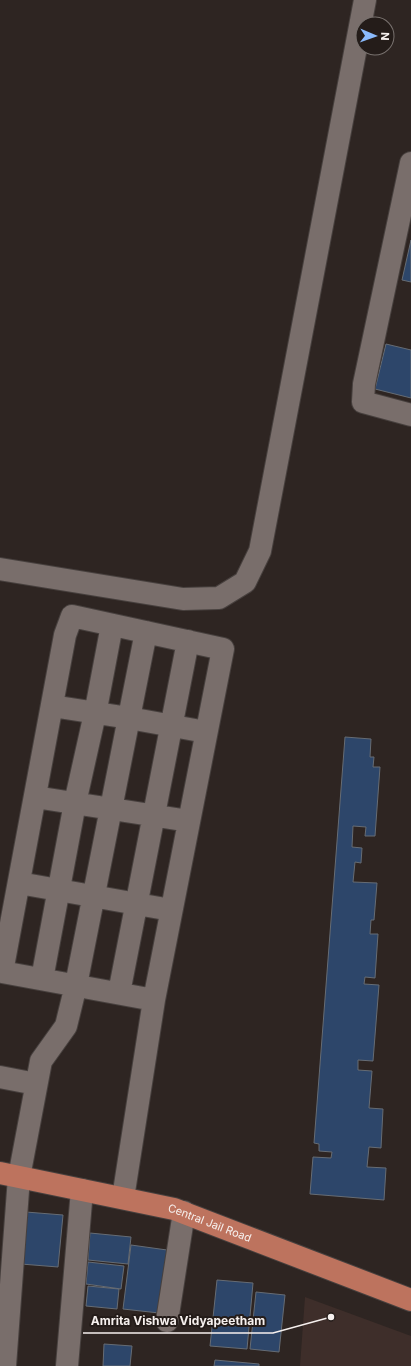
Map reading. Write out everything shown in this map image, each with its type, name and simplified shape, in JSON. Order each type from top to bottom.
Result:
[{"type":"main road","name":"Central Jail Road","points":[[9,1175],[184,1212],[411,1300]]},
{"type":"street","points":[[0,569],[183,599],[219,598],[245,582],[260,550],[365,0]]},
{"type":"street","points":[[411,163],[364,384],[363,402],[411,416]]},
{"type":"street","points":[[123,1198],[154,1000],[223,649],[72,616],[65,635],[2,972],[154,1000]]},
{"type":"street","points":[[42,979],[75,803],[95,713],[112,625]]},
{"type":"street","points":[[5,1366],[9,1175],[36,1084],[41,1061],[66,1026],[76,986],[146,632]]},
{"type":"street","points":[[119,993],[188,641]]},
{"type":"street","points":[[52,706],[206,732]]},
{"type":"street","points":[[35,796],[111,810],[189,821]]},
{"type":"street","points":[[19,883],[171,910]]},
{"type":"street","points":[[0,1077],[36,1084]]},
{"type":"street","points":[[67,1366],[82,1190]]},
{"type":"street","points":[[167,1321],[184,1212]]},
{"type":"shaded area","points":[[305,1297],[411,1336],[411,1366],[300,1366]]},
{"type":"building","points":[[411,240],[411,282],[402,280]]},
{"type":"building","points":[[386,344],[411,350],[411,398],[375,389]]},
{"type":"building","points":[[345,737],[371,739],[370,757],[374,757],[373,767],[380,767],[375,836],[365,836],[366,827],[353,826],[352,847],[362,848],[361,863],[355,862],[353,882],[377,883],[374,920],[371,920],[370,934],[378,934],[375,978],[365,977],[364,984],[379,985],[373,1061],[358,1060],[358,1070],[372,1071],[369,1108],[383,1109],[381,1148],[369,1147],[367,1167],[386,1168],[384,1200],[310,1194],[313,1157],[331,1158],[332,1152],[319,1151],[319,1144],[314,1143]]},
{"type":"building","points":[[26,1212],[63,1215],[58,1267],[21,1264]]},
{"type":"building","points":[[90,1233],[131,1237],[128,1264],[88,1260]]},
{"type":"building","points":[[131,1245],[167,1250],[159,1313],[123,1309]]},
{"type":"building","points":[[88,1262],[124,1266],[121,1289],[86,1284]]},
{"type":"building","points":[[217,1280],[253,1283],[247,1349],[210,1346]]},
{"type":"building","points":[[88,1286],[119,1289],[117,1309],[86,1306]]},
{"type":"building","points":[[256,1292],[285,1295],[279,1352],[250,1349]]},
{"type":"building","points":[[104,1344],[132,1346],[130,1366],[103,1366]]},
{"type":"building","points":[[215,1360],[259,1364],[259,1366],[214,1366]]},
{"type":"place","name":"Amrita Vishwa Vidyapeetham","points":[[331,1317]]}]
